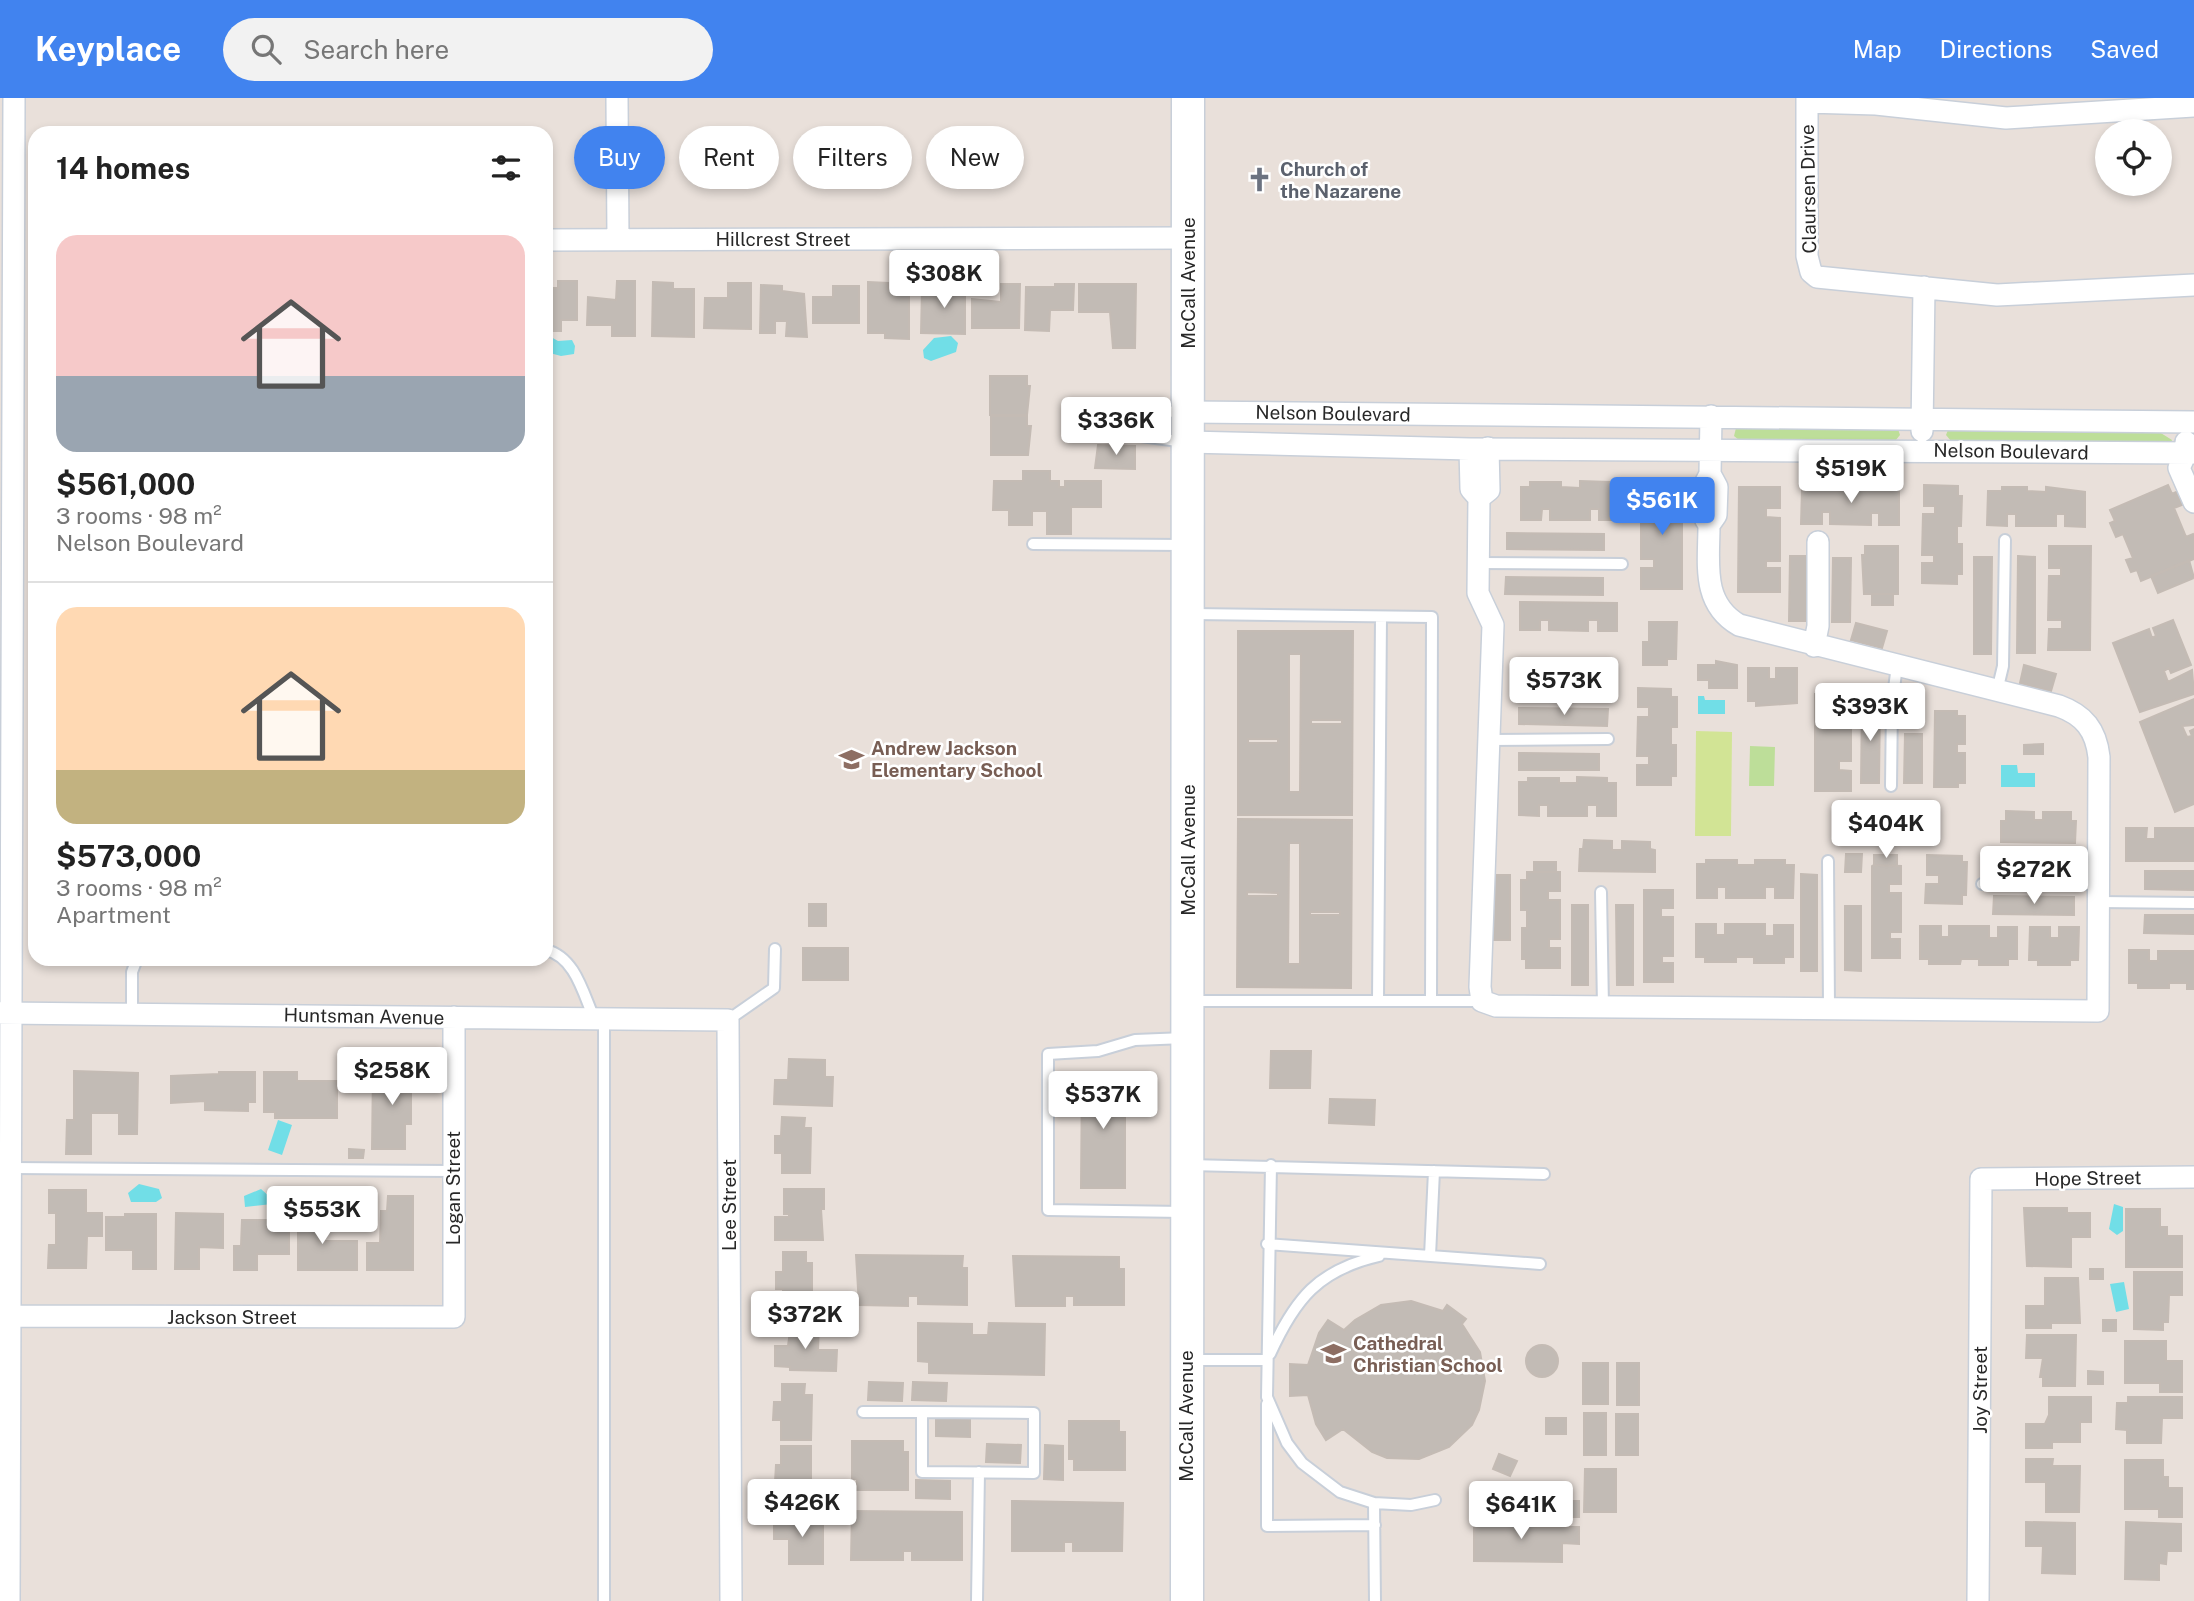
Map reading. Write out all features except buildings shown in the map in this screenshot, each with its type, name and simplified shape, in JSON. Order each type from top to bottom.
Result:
[{"type":"main road","name":"McCall Avenue","points":[[1187,1601],[1185,1360],[1188,1001],[1188,98]]},
{"type":"street","points":[[9,1601],[5,1523],[10,1316],[5,1245],[11,1168],[7,1013],[6,590],[12,329],[25,245],[14,98]]},
{"type":"street","points":[[617,98],[618,239]]},
{"type":"street","points":[[1807,100],[1876,104],[2006,118],[2194,106]]},
{"type":"street","name":"Claursen Drive","points":[[1807,100],[1807,256],[1811,272],[1817,277],[1924,287]]},
{"type":"street","name":"Hillcrest Street","points":[[553,240],[1188,238]]},
{"type":"street","points":[[1922,450],[1924,287],[2023,295],[2194,285]]},
{"type":"street","points":[[1478,415],[1478,448],[1471,489],[1479,498],[1478,593],[1493,625],[1480,987],[1482,1001],[1496,1006],[2098,1011],[2099,757],[2094,735],[2082,718],[2072,711],[1740,625],[1717,606],[1709,581],[1709,525],[1701,514],[1702,487],[1710,474],[1711,416]]},
{"type":"street","name":"Nelson Boulevard","points":[[1478,415],[2190,422],[2191,457],[1922,450],[1478,448],[1188,427],[1478,415]]},
{"type":"street","points":[[2191,457],[2179,468],[2194,502]]},
{"type":"street","points":[[1814,646],[1818,625],[1818,542]]},
{"type":"street","name":"Huntsman Avenue","points":[[7,1013],[728,1020]]},
{"type":"street","name":"Logan Street","points":[[454,1017],[454,1317]]},
{"type":"street","name":"Lee Street","points":[[728,1020],[731,1601]]},
{"type":"street","name":"Hope Street","points":[[1982,1179],[2194,1177]]},
{"type":"street","name":"Joy Street","points":[[1978,1601],[1982,1179]]},
{"type":"street","name":"Jackson Street","points":[[10,1316],[454,1317]]},
{"type":"lane","points":[[1099,410],[1188,427],[1097,430],[1089,419],[1099,410]]},
{"type":"lane","points":[[1997,691],[2003,666],[2005,540]]},
{"type":"lane","points":[[1033,544],[1188,545]]},
{"type":"lane","points":[[1478,563],[1622,564]]},
{"type":"lane","points":[[1187,614],[1432,617],[1431,1001]]},
{"type":"lane","points":[[1378,1001],[1381,617]]},
{"type":"lane","points":[[1891,786],[1892,703],[1897,666]]},
{"type":"lane","points":[[1489,740],[1608,739]]},
{"type":"lane","points":[[1828,861],[1829,1009]]},
{"type":"lane","points":[[1982,884],[2194,903]]},
{"type":"lane","points":[[1601,892],[1603,1007]]},
{"type":"lane","points":[[728,1020],[774,988],[775,949]]},
{"type":"lane","points":[[553,953],[562,956],[570,966],[599,1017],[604,1601]]},
{"type":"lane","points":[[132,1013],[134,966]]},
{"type":"lane","points":[[1188,1001],[1482,1001]]},
{"type":"lane","points":[[1186,1212],[1048,1210],[1048,1054],[1098,1051],[1135,1040],[1187,1038]]},
{"type":"lane","points":[[1186,1166],[1544,1174]]},
{"type":"lane","points":[[1271,1166],[1267,1244],[1267,1526],[1374,1525]]},
{"type":"lane","points":[[11,1168],[453,1171]]},
{"type":"lane","points":[[1430,1256],[1434,1171]]},
{"type":"lane","points":[[1267,1244],[1540,1264]]},
{"type":"lane","points":[[1267,1360],[1290,1315],[1313,1286],[1334,1271],[1356,1261],[1405,1254]]},
{"type":"lane","points":[[1185,1360],[1267,1360]]},
{"type":"lane","points":[[1267,1397],[1287,1443],[1302,1463],[1340,1492],[1374,1503],[1411,1505],[1435,1500]]},
{"type":"lane","points":[[863,1412],[922,1412],[1034,1413],[1034,1473],[922,1472],[922,1412]]},
{"type":"lane","points":[[977,1601],[979,1472]]},
{"type":"lane","points":[[1374,1503],[1375,1601]]},
{"type":"green space","points":[[1736,428],[1898,429],[1900,435],[1895,441],[1739,440],[1734,436]]},
{"type":"green space","points":[[1948,430],[2156,430],[2172,440],[2171,444],[1951,441],[1946,435]]},
{"type":"green space","points":[[1696,731],[1732,732],[1731,836],[1695,836]]},
{"type":"green space","points":[[1750,746],[1775,747],[1774,786],[1749,786]]},
{"type":"water","points":[[951,336],[958,343],[956,352],[931,361],[924,358],[923,350],[934,338]]},
{"type":"water","points":[[553,338],[558,341],[572,340],[575,346],[574,354],[553,354]]},
{"type":"water","points":[[1698,696],[1704,696],[1705,700],[1725,700],[1725,714],[1698,714]]},
{"type":"water","points":[[2001,765],[2017,765],[2018,773],[2035,773],[2035,787],[2001,787]]},
{"type":"water","points":[[278,1120],[292,1125],[282,1155],[268,1150]]},
{"type":"water","points":[[139,1184],[159,1189],[162,1198],[156,1202],[131,1202],[128,1193]]},
{"type":"water","points":[[261,1189],[271,1198],[272,1204],[245,1207],[244,1196]]},
{"type":"water","points":[[2114,1204],[2123,1207],[2123,1231],[2117,1235],[2109,1229]]},
{"type":"water","points":[[2124,1282],[2129,1309],[2116,1312],[2110,1284]]},
{"type":"place","name":"Church of the Nazarene","points":[[1260,180]]},
{"type":"place","name":"Andrew Jackson Elementary School","points":[[851,759]]},
{"type":"place","name":"Cathedral Christian School","points":[[1333,1354]]}]
